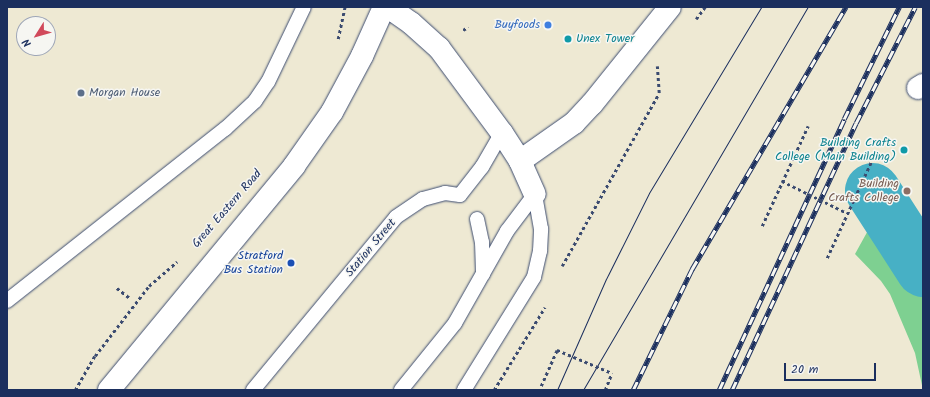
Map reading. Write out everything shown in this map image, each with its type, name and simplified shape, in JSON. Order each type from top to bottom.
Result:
[{"type":"main road","name":"Great Eastern Road","points":[[109,390],[294,166],[332,112],[362,56],[384,7]]},
{"type":"main road","points":[[388,7],[411,23],[439,48],[502,133],[520,161],[535,194]]},
{"type":"main road","points":[[520,161],[579,119],[670,7]]},
{"type":"lane","points":[[7,301],[225,129],[255,101],[268,82],[304,7]]},
{"type":"lane","name":"Station Street","points":[[253,390],[396,217],[423,199],[445,192],[460,194],[482,166],[502,133]]},
{"type":"lane","points":[[401,390],[455,323],[507,231],[535,194]]},
{"type":"lane","points":[[464,390],[534,277],[540,251],[541,229],[535,194]]},
{"type":"lane","points":[[477,219],[482,242],[483,275]]},
{"type":"path","points":[[337,41],[346,7]]},
{"type":"path","points":[[692,24],[705,7]]},
{"type":"path","points":[[463,30],[468,27]]},
{"type":"path","points":[[561,268],[659,92],[657,65],[662,59]]},
{"type":"path","points":[[762,226],[808,126]]},
{"type":"path","points":[[827,258],[872,160]]},
{"type":"path","points":[[782,181],[847,213]]},
{"type":"path","points":[[75,390],[95,356],[149,286],[180,260]]},
{"type":"path","points":[[117,288],[130,298]]},
{"type":"path","points":[[494,390],[546,305]]},
{"type":"path","points":[[541,386],[557,350],[612,374],[605,390]]},
{"type":"green space","points":[[875,166],[923,234],[923,390],[915,353],[890,294],[881,281],[855,254],[876,216],[859,207]]},
{"type":"waterway","points":[[872,190],[923,269]]},
{"type":"tram line","points":[[557,390],[606,279],[649,193],[761,7]]},
{"type":"tram line","points":[[583,390],[808,7]]},
{"type":"railway","points":[[633,390],[692,269],[846,7]]},
{"type":"railway","points":[[719,390],[844,119],[899,7]]},
{"type":"railway","points":[[732,390],[856,123],[915,7]]},
{"type":"place","name":"Buyfoods","points":[[548,25]]},
{"type":"place","name":"Unex Tower","points":[[568,39]]},
{"type":"place","name":"Morgan House","points":[[81,93]]},
{"type":"place","name":"Building Crafts College (Main Building)","points":[[904,150]]},
{"type":"place","name":"Building Crafts College","points":[[907,191]]},
{"type":"place","name":"Stratford Bus Station","points":[[291,263]]}]
